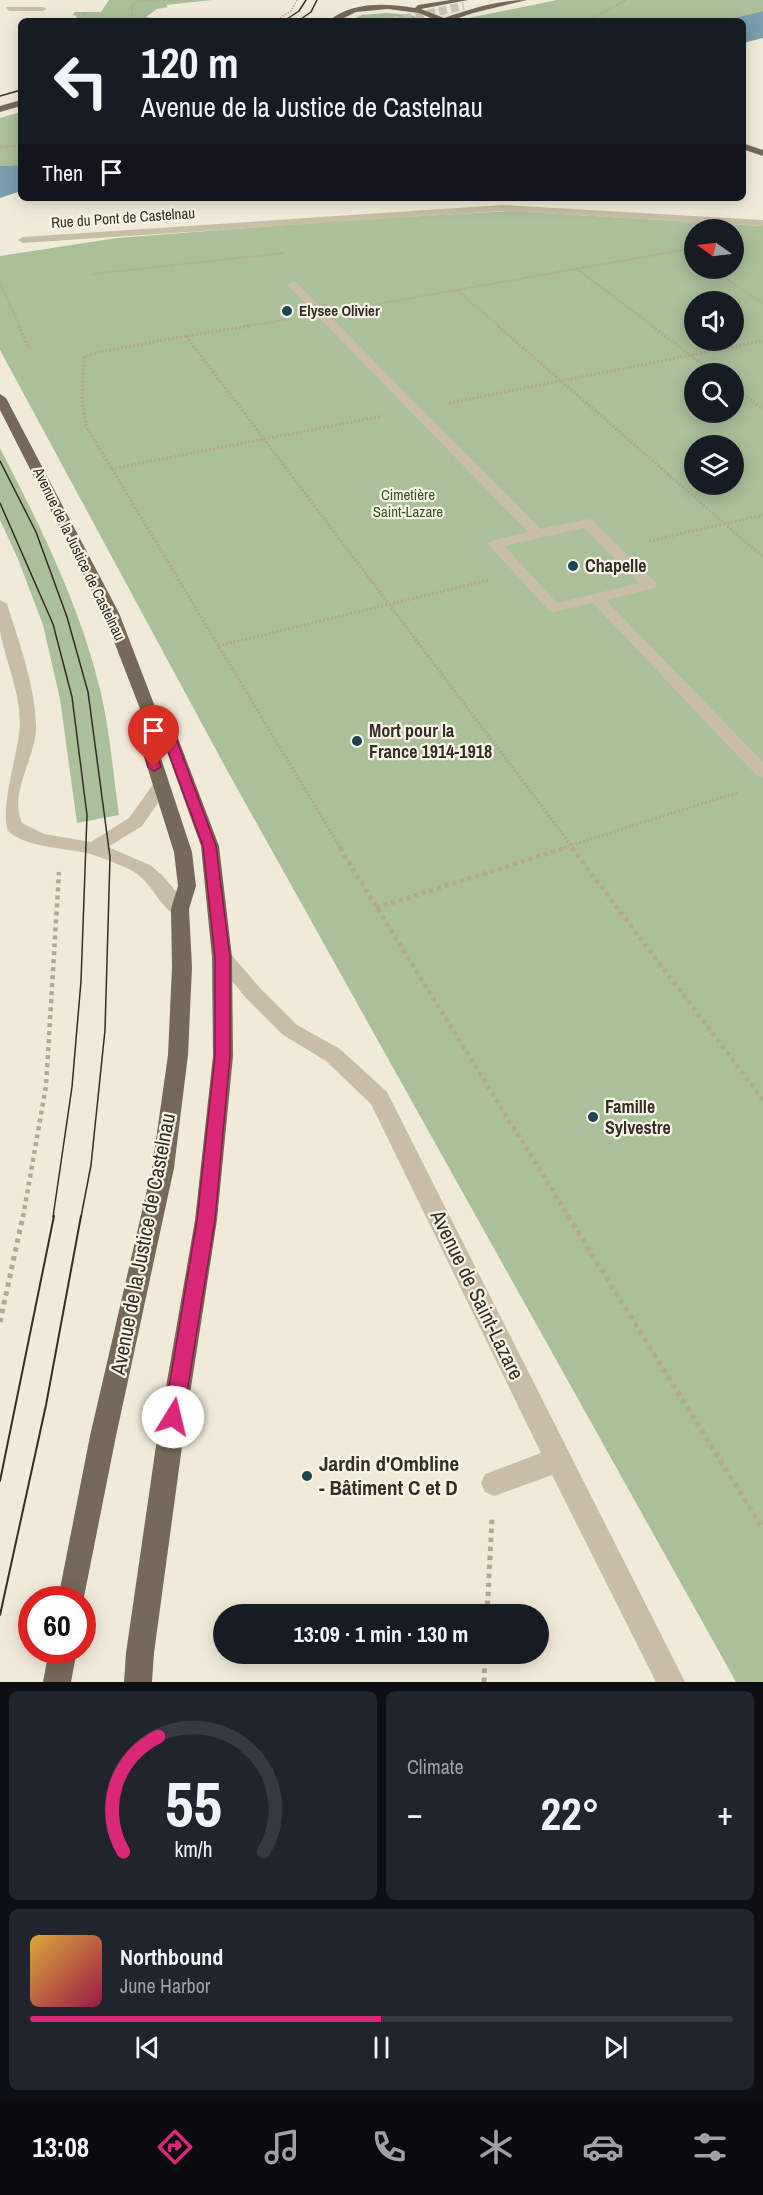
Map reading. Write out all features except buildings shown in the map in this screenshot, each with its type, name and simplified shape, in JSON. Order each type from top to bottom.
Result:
[{"type":"main road","points":[[368,0],[383,8]]},
{"type":"main road","points":[[408,9],[494,0]]},
{"type":"main road","points":[[451,18],[471,11],[523,0]]},
{"type":"main road","points":[[348,2],[354,11]]},
{"type":"main road","points":[[335,18],[354,11],[383,8],[431,13],[438,18]]},
{"type":"main road","points":[[4,108],[18,100]]},
{"type":"main road","points":[[746,147],[763,153]]},
{"type":"main road","name":"Avenue de la Justice de Castelnau","points":[[0,398],[111,613],[150,714],[165,725],[210,846],[222,957],[223,1056],[206,1220],[170,1439],[140,1653],[138,1682]]},
{"type":"main road","name":"Avenue de la Justice de Castelnau","points":[[74,1586],[103,1436],[163,1168],[178,1055],[182,967],[180,909],[186,886],[183,852],[160,787],[143,728],[150,714]]},
{"type":"main road","points":[[57,1682],[60,1664]]},
{"type":"street","points":[[17,0],[7,12],[43,9]]},
{"type":"street","name":"Rue du Pont de Castelnau","points":[[23,240],[502,208],[763,223]]},
{"type":"street","points":[[293,285],[538,534]]},
{"type":"street","points":[[587,523],[650,585],[554,608],[495,544],[538,534],[587,523]]},
{"type":"street","points":[[596,598],[763,772]]},
{"type":"street","points":[[0,604],[27,714],[28,733],[6,790],[6,813],[13,825],[37,839],[94,849],[135,865],[157,878],[165,896],[180,909]]},
{"type":"street","points":[[94,849],[107,837],[132,825],[146,810],[160,787]]},
{"type":"street","name":"Avenue de Saint-Lazare","points":[[222,957],[253,993],[290,1030],[333,1055],[379,1098],[671,1682]]},
{"type":"street","points":[[494,1483],[558,1460]]},
{"type":"path","points":[[124,18],[132,15],[132,5],[140,1],[193,0]]},
{"type":"path","points":[[279,18],[291,10],[297,0]]},
{"type":"path","points":[[592,18],[626,0]]},
{"type":"path","points":[[82,18],[87,12]]},
{"type":"path","points":[[0,147],[18,145]]},
{"type":"path","points":[[684,250],[94,353],[84,357],[82,400],[86,426],[376,908],[763,1529]]},
{"type":"path","points":[[92,274],[286,253]]},
{"type":"path","points":[[576,269],[700,363]]},
{"type":"path","points":[[727,279],[763,304]]},
{"type":"path","points":[[0,282],[29,349]]},
{"type":"path","points":[[457,290],[763,557]]},
{"type":"path","points":[[186,336],[763,1100]]},
{"type":"path","points":[[744,395],[763,410]]},
{"type":"path","points":[[613,549],[763,515]]},
{"type":"path","points":[[218,646],[521,572]]},
{"type":"path","points":[[376,908],[740,792]]},
{"type":"path","points":[[0,1322],[25,1209],[46,1086],[59,871],[65,844]]},
{"type":"path","points":[[488,1604],[494,1483]]},
{"type":"path","points":[[484,1682],[485,1664]]},
{"type":"green space","points":[[109,0],[212,0],[166,5],[168,7],[157,9],[146,17],[151,18],[76,18],[77,16],[72,15],[75,12],[101,12]]},
{"type":"green space","points":[[557,0],[763,0],[763,11],[734,18],[469,18]]},
{"type":"green space","points":[[386,13],[411,15],[418,18],[356,18],[362,15]]},
{"type":"green space","points":[[18,113],[18,165],[0,166],[0,118]]},
{"type":"green space","name":"Cimetière Saint-Lazare","points":[[510,211],[684,221],[684,279],[744,279],[744,225],[763,226],[763,1682],[736,1682],[228,772],[0,350],[0,256],[117,238],[351,220]]},
{"type":"green space","points":[[0,448],[30,506],[81,626],[100,689],[119,815],[77,823],[60,699],[43,625],[18,559],[0,520]]},
{"type":"water","points":[[763,11],[763,38],[746,42],[746,18],[734,18]]},
{"type":"water","points":[[18,165],[18,192],[0,198],[0,166]]},
{"type":"tunnel","points":[[406,18],[464,6]]},
{"type":"tram line","points":[[288,18],[299,11],[306,0]]},
{"type":"tram line","points":[[302,18],[311,12],[317,0]]},
{"type":"tram line","points":[[0,96],[18,91]]},
{"type":"tram line","points":[[0,461],[36,532],[67,617],[88,692],[110,857],[105,1030],[91,1165],[81,1217]]},
{"type":"tram line","points":[[0,503],[53,624],[72,697],[87,815],[81,981],[72,1087],[53,1217]]},
{"type":"tram line","points":[[0,1481],[54,1216]]},
{"type":"tram line","points":[[0,1615],[46,1405],[81,1216]]},
{"type":"place","name":"Elysee Olivier","points":[[287,311]]},
{"type":"place","name":"Chapelle","points":[[573,566]]},
{"type":"place","name":"Mort pour la France 1914-1918","points":[[357,741]]},
{"type":"place","name":"Famille Sylvestre","points":[[593,1117]]},
{"type":"place","name":"Jardin d'Ombline - Bâtiment C et D","points":[[307,1476]]},
{"type":"route","points":[[154,767],[143,728],[150,714],[165,725],[210,846],[222,957],[223,1056],[206,1220],[173,1417]]}]
